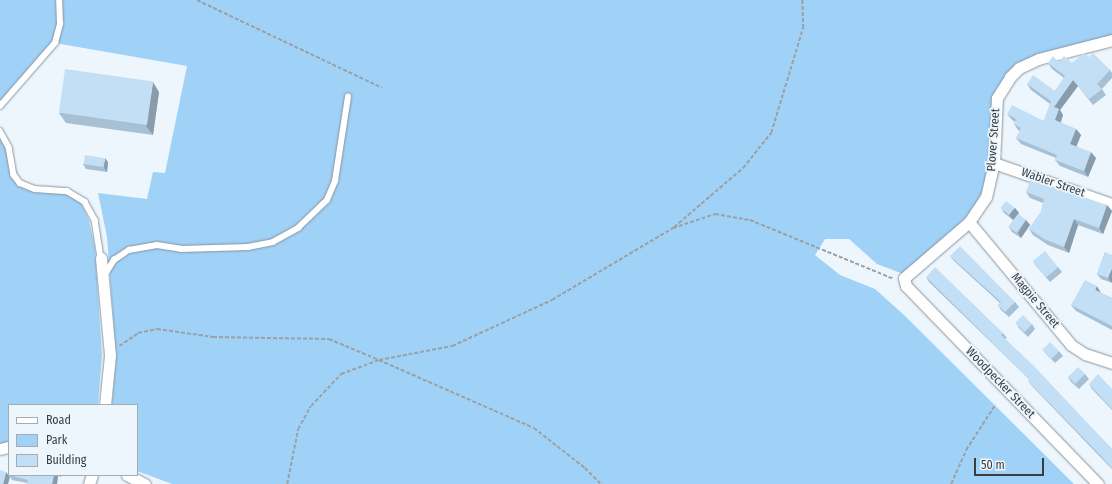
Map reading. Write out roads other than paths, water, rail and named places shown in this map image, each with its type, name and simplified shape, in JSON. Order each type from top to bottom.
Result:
[{"type":"street","name":"Plover Street","points":[[904,282],[906,275],[969,222],[986,197],[994,163],[997,98],[1010,77],[1019,68],[1038,59],[1112,40]]},
{"type":"street","name":"Wabler Street","points":[[994,163],[1112,204]]},
{"type":"street","name":"Magpie Street","points":[[969,222],[1071,345],[1085,354],[1110,365]]},
{"type":"street","points":[[101,258],[110,355],[105,404]]},
{"type":"street","name":"Woodpecker Street","points":[[904,282],[1098,484]]},
{"type":"street","points":[[129,476],[145,484]]},
{"type":"lane","points":[[0,106],[55,43],[60,24],[59,0]]},
{"type":"lane","points":[[103,276],[114,260],[129,250],[157,245],[182,250],[248,248],[274,242],[298,228],[327,200],[335,181],[348,97]]},
{"type":"lane","points":[[0,131],[9,147],[14,175],[20,183],[35,189],[66,191],[85,202],[95,220],[101,258]]}]
